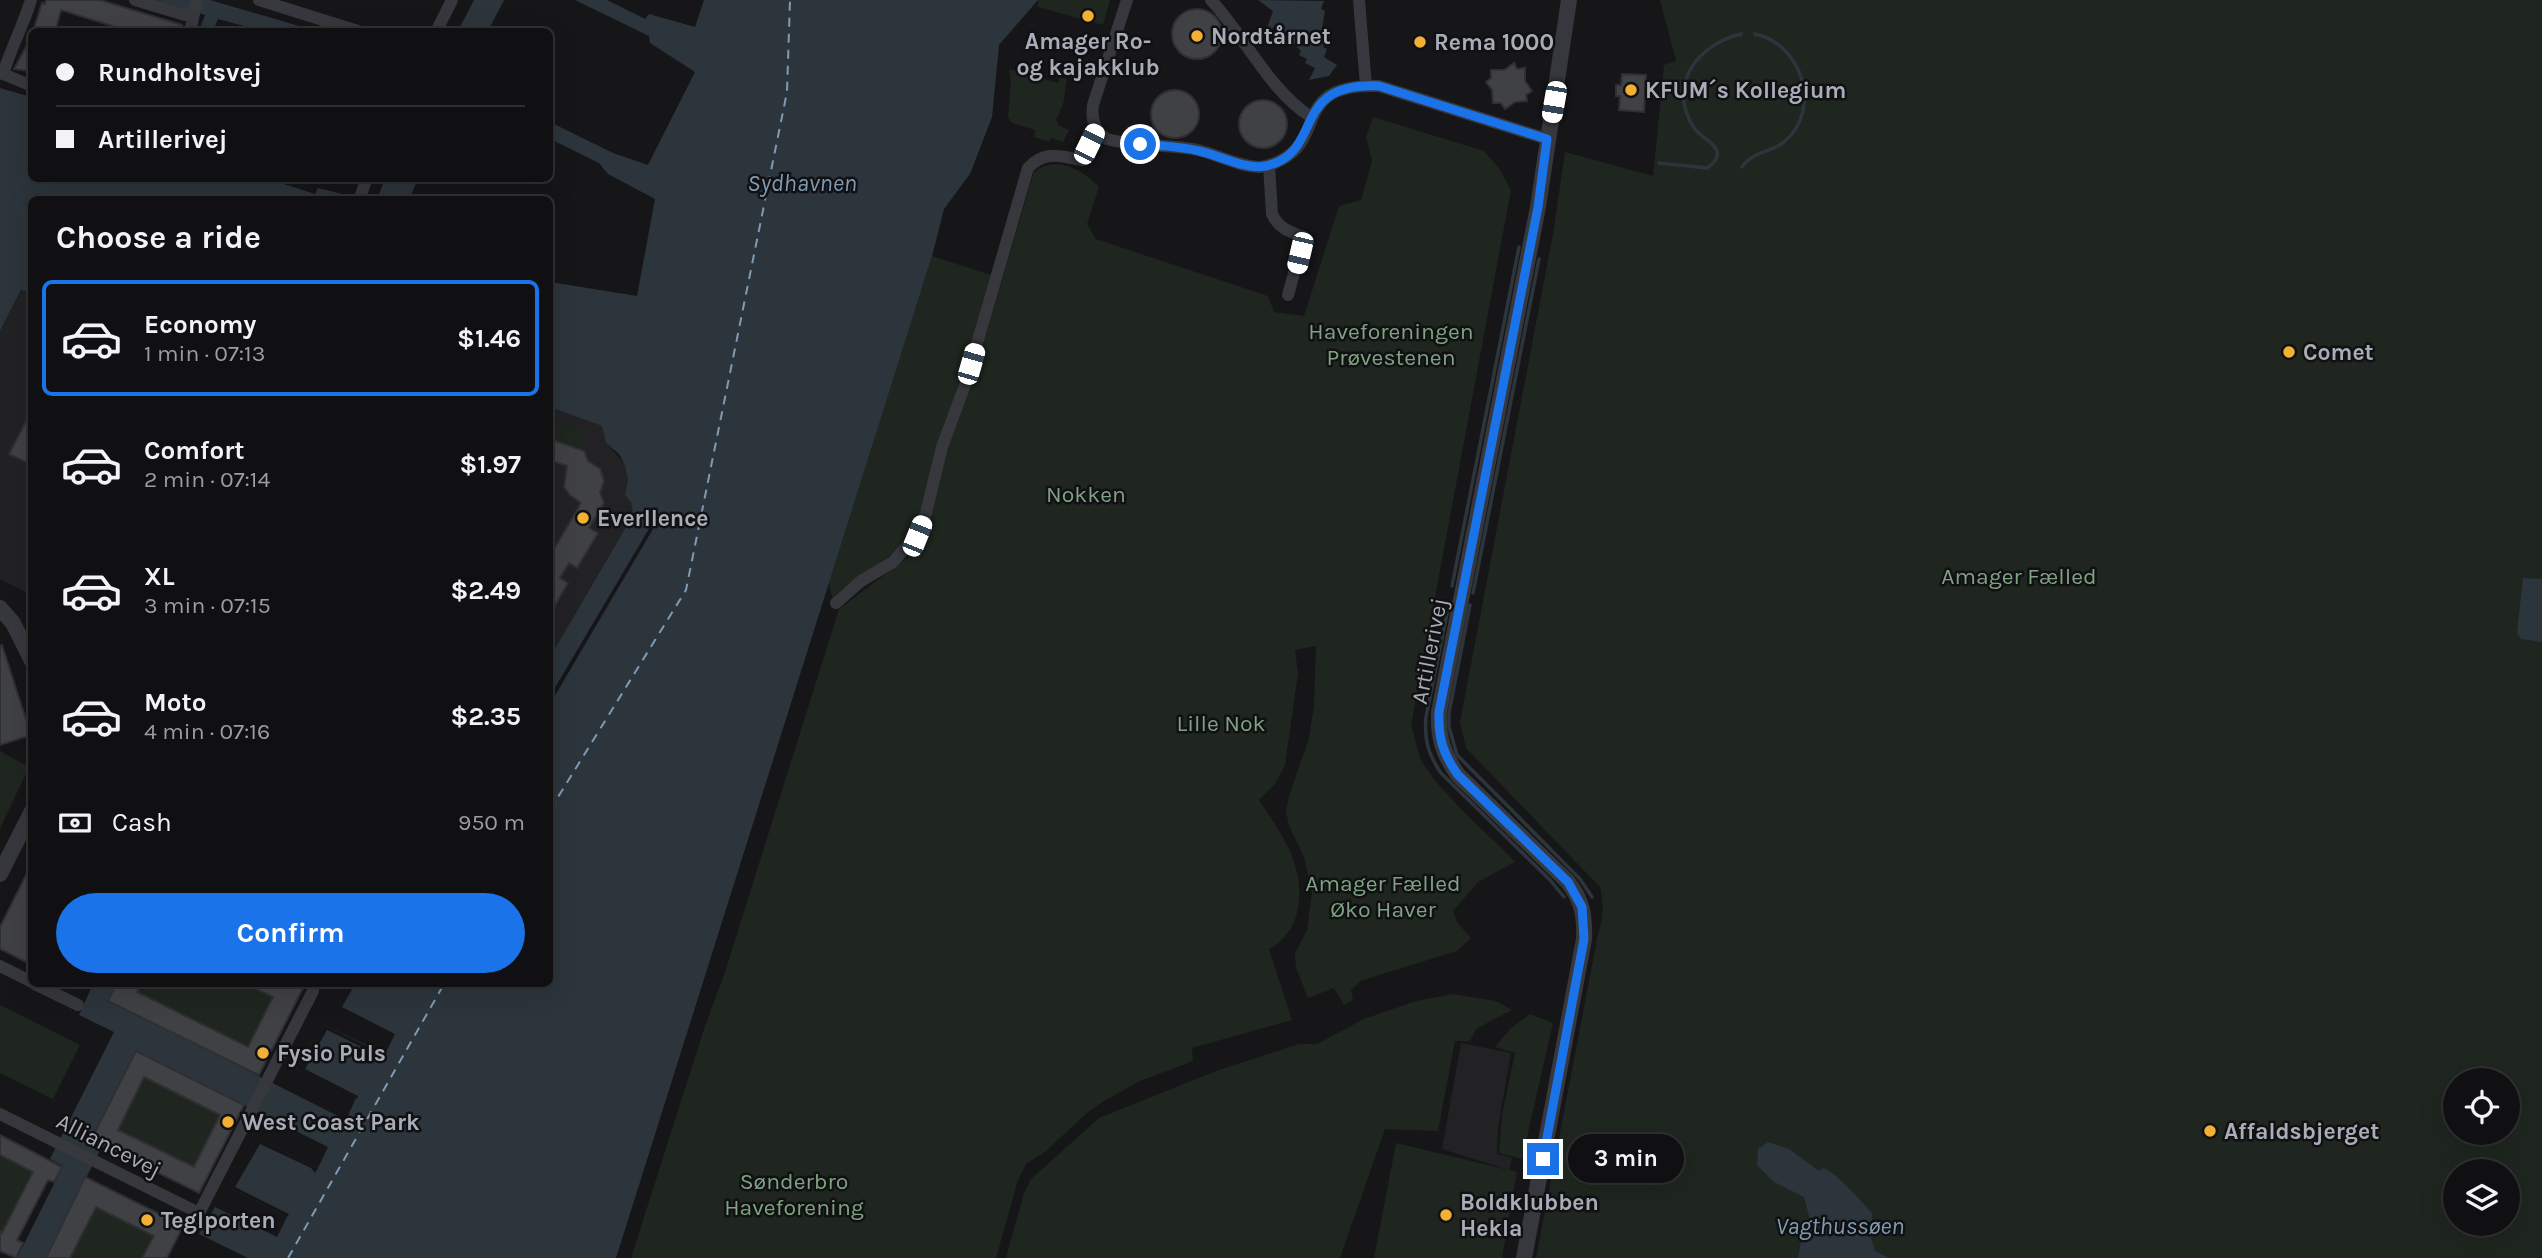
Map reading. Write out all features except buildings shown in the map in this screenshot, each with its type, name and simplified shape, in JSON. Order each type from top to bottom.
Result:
[{"type":"street","points":[[135,0],[184,15],[195,6]]},
{"type":"street","points":[[259,0],[348,28]]},
{"type":"street","points":[[438,28],[452,0]]},
{"type":"street","points":[[1127,0],[1092,114],[1096,129],[1113,141],[1195,150],[1252,166],[1269,165],[1296,148],[1311,117],[1328,96],[1366,86],[1379,86],[1547,139]]},
{"type":"street","points":[[1211,0],[1236,28],[1279,91],[1311,117]]},
{"type":"street","points":[[1359,0],[1366,86]]},
{"type":"street","name":"Artillerivej","points":[[1524,1258],[1584,939],[1585,919],[1578,894],[1568,882],[1458,775],[1447,760],[1438,731],[1439,712],[1538,207],[1569,0]]},
{"type":"street","points":[[28,84],[3,74],[11,47],[22,30],[31,3]]},
{"type":"street","points":[[191,28],[195,6]]},
{"type":"street","points":[[836,603],[861,581],[893,562],[917,536],[926,513],[942,447],[965,385],[1028,168],[1041,156],[1082,160],[1096,129]]},
{"type":"street","points":[[1269,165],[1272,214],[1275,221],[1287,231],[1304,237],[1288,295]]},
{"type":"street","points":[[0,608],[27,639]]},
{"type":"street","points":[[0,874],[28,819]]},
{"type":"street","points":[[0,966],[28,980]]},
{"type":"street","points":[[41,987],[78,1005]]},
{"type":"street","points":[[188,1228],[199,1213],[251,1115],[313,991]]},
{"type":"street","name":"Alliancevej","points":[[0,1114],[199,1213]]},
{"type":"shaded area","points":[[28,286],[28,593],[0,579],[0,331],[22,289],[26,291]]},
{"type":"shaded area","points":[[553,408],[602,426],[606,443],[624,463],[628,479],[626,495],[631,502],[633,515],[553,652]]},
{"type":"shaded area","points":[[1461,1043],[1511,1053],[1498,1128],[1497,1154],[1512,1158],[1509,1170],[1442,1149]]},
{"type":"green space","name":"Amager Ro- og kajakklub","points":[[1038,0],[1110,0],[1103,25],[1038,7]]},
{"type":"green space","name":"Amager Fælled","points":[[1660,0],[2542,0],[2542,1258],[1536,1258],[1601,922],[1602,899],[1600,887],[1466,748],[1460,722],[1553,234],[1565,152],[1653,176],[1664,65],[1676,61]]},
{"type":"green space","points":[[1009,69],[1058,83],[1060,77],[1067,79],[1063,105],[1056,120],[1059,126],[1069,130],[1063,142],[1051,138],[1049,142],[1034,137],[1035,130],[1012,123],[1008,117],[1011,84]]},
{"type":"green space","points":[[1373,117],[1484,151],[1499,168],[1511,190],[1411,726],[1426,769],[1463,811],[1515,862],[1478,882],[1453,911],[1457,922],[1471,938],[1457,951],[1360,981],[1351,990],[1353,1000],[1344,1005],[1334,988],[1308,998],[1296,968],[1295,953],[1307,930],[1312,893],[1304,857],[1289,826],[1286,811],[1309,738],[1314,706],[1316,646],[1295,650],[1298,673],[1285,765],[1275,784],[1259,800],[1288,847],[1297,874],[1299,903],[1296,917],[1281,940],[1269,949],[1292,1020],[1192,1048],[1193,1061],[1140,1081],[1089,1111],[1046,1151],[1026,1164],[1018,1180],[996,1258],[631,1258],[704,1029],[725,972],[839,609],[910,556],[926,525],[945,454],[971,386],[1034,172],[1051,165],[1069,167],[1085,175],[1099,187],[1087,224],[1096,239],[1268,296],[1274,312],[1304,316],[1339,206],[1361,200],[1372,161],[1366,137]]},
{"type":"green space","points":[[932,256],[991,275],[914,529],[892,555],[832,598],[829,582]]},
{"type":"green space","points":[[553,419],[579,428],[584,451],[553,440]]},
{"type":"green space","points":[[0,751],[28,766],[28,769],[0,829]]},
{"type":"green space","points":[[140,987],[252,987],[273,997],[248,1047],[137,992]]},
{"type":"green space","points":[[1453,994],[1496,1001],[1512,1010],[1476,1029],[1470,1041],[1455,1041],[1438,1131],[1385,1129],[1340,1258],[1006,1258],[1024,1193],[1031,1179],[1099,1118],[1216,1071],[1299,1044],[1317,1044],[1364,1019],[1416,1001]]},
{"type":"green space","points":[[0,1005],[80,1045],[53,1099],[0,1073]]},
{"type":"green space","points":[[1530,1014],[1553,1023],[1522,1159],[1499,1153],[1502,1115],[1515,1053],[1495,1047],[1511,1028]]},
{"type":"green space","points":[[144,1077],[220,1115],[194,1168],[118,1130]]},
{"type":"green space","name":"Boldklubben Hekla","points":[[1396,1143],[1517,1172],[1502,1258],[1374,1258]]},
{"type":"green space","points":[[0,1155],[34,1172],[3,1233],[0,1231]]},
{"type":"green space","points":[[96,1207],[154,1236],[142,1258],[70,1258]]},
{"type":"water","points":[[156,0],[210,0],[306,28],[251,28],[218,19],[214,28],[200,28],[205,15]]},
{"type":"water","points":[[474,0],[504,0],[490,28],[460,28]]},
{"type":"water","name":"Sydhavnen","points":[[575,0],[607,0],[645,19],[649,14],[695,27],[704,0],[1038,0],[999,45],[992,117],[970,174],[944,209],[932,256],[616,1258],[248,1258],[199,1234],[215,1207],[277,1237],[287,1217],[227,1187],[257,1137],[318,1168],[328,1147],[136,1051],[91,1140],[102,1146],[46,1258],[17,1258],[63,1166],[50,1159],[114,1032],[79,1015],[92,987],[116,987],[109,1001],[346,1120],[356,1098],[296,1069],[323,1024],[385,1054],[395,1034],[342,1007],[353,987],[553,987],[553,652],[633,515],[631,502],[625,495],[628,479],[624,463],[619,454],[606,443],[602,426],[553,408],[553,282],[637,296],[655,199],[608,174],[599,163],[553,140],[553,123],[613,153],[648,165],[695,72],[650,43],[649,36]]},
{"type":"water","points":[[1258,0],[1324,1],[1321,9],[1325,11],[1322,28],[1326,30],[1323,37],[1326,39],[1323,47],[1327,49],[1324,57],[1337,65],[1329,76],[1309,80],[1315,68],[1305,63],[1307,59],[1299,55],[1301,51],[1289,39],[1291,35],[1284,31],[1285,27],[1277,23],[1271,30],[1267,28],[1273,11]]},
{"type":"water","points":[[0,88],[28,96],[28,182],[277,182],[315,194],[318,188],[350,196],[28,196],[28,286],[26,291],[21,290],[0,331]]},
{"type":"water","points":[[383,182],[417,182],[410,196],[378,196]]},
{"type":"water","points":[[2523,578],[2542,579],[2542,642],[2521,639],[2517,633]]},
{"type":"water","name":"Vagthussøen","points":[[1768,1142],[1789,1149],[1819,1171],[1823,1168],[1841,1181],[1872,1213],[1871,1237],[1875,1251],[1889,1258],[1798,1258],[1803,1231],[1810,1220],[1804,1197],[1774,1182],[1757,1165],[1758,1149]]},
{"type":"pier","points":[[650,527],[653,529],[553,699],[553,691]]},
{"type":"pier","points":[[323,1024],[385,1055],[382,1060],[377,1058],[378,1055],[327,1030],[305,1069],[358,1096],[357,1099],[296,1069]]},
{"type":"pier","points":[[257,1137],[318,1168],[315,1173],[311,1168],[260,1144],[235,1187],[289,1214],[287,1217],[227,1187]]},
{"type":"waterway","points":[[1659,163],[1707,168],[1715,161],[1717,151],[1694,128],[1686,112],[1683,97],[1685,82],[1700,57],[1725,39],[1741,34]]},
{"type":"waterway","points":[[1742,167],[1756,155],[1784,142],[1796,128],[1803,113],[1802,79],[1795,64],[1785,50],[1771,40],[1755,34]]},
{"type":"waterway","points":[[1452,586],[1519,247]]},
{"type":"waterway","points":[[1473,593],[1539,259]]},
{"type":"waterway","points":[[1449,604],[1426,717],[1426,740],[1430,753],[1441,773],[1564,897]]},
{"type":"waterway","points":[[1470,605],[1449,713],[1449,727],[1457,755],[1580,879],[1592,897]]},
{"type":"ferry route","points":[[553,805],[686,590],[787,92],[790,0]]},
{"type":"ferry route","points":[[288,1258],[442,987]]},
{"type":"place","name":"Amager Ro- og kajakklub","points":[[1088,16]]},
{"type":"place","name":"Nordtårnet","points":[[1197,36]]},
{"type":"place","name":"Rema 1000","points":[[1420,42]]},
{"type":"place","name":"KFUM´s Kollegium","points":[[1631,90]]},
{"type":"place","name":"Comet","points":[[2289,352]]},
{"type":"place","name":"Everllence","points":[[583,518]]},
{"type":"place","name":"Fysio Puls","points":[[263,1053]]},
{"type":"place","name":"West Coast Park","points":[[228,1122]]},
{"type":"place","name":"Affaldsbjerget","points":[[2210,1131]]},
{"type":"place","name":"Boldklubben Hekla","points":[[1446,1215]]},
{"type":"place","name":"Teglporten","points":[[147,1220]]},
{"type":"route","points":[[1140,144],[1195,150],[1252,166],[1269,165],[1278,162],[1296,148],[1311,117],[1323,100],[1342,90],[1366,86],[1379,86],[1547,139],[1538,207],[1439,712],[1438,731],[1447,760],[1458,775],[1568,882],[1578,894],[1585,919],[1584,939],[1543,1159]]},
{"type":"park label","name":"Haveforeningen Prøvestenen","points":[[1391,344]]},
{"type":"park label","name":"Nokken","points":[[1086,494]]},
{"type":"park label","name":"Lille Nok","points":[[1221,723]]},
{"type":"park label","name":"Amager Fælled Øko Haver","points":[[1383,896]]},
{"type":"park label","name":"Sønderbro Haveforening","points":[[794,1194]]}]
